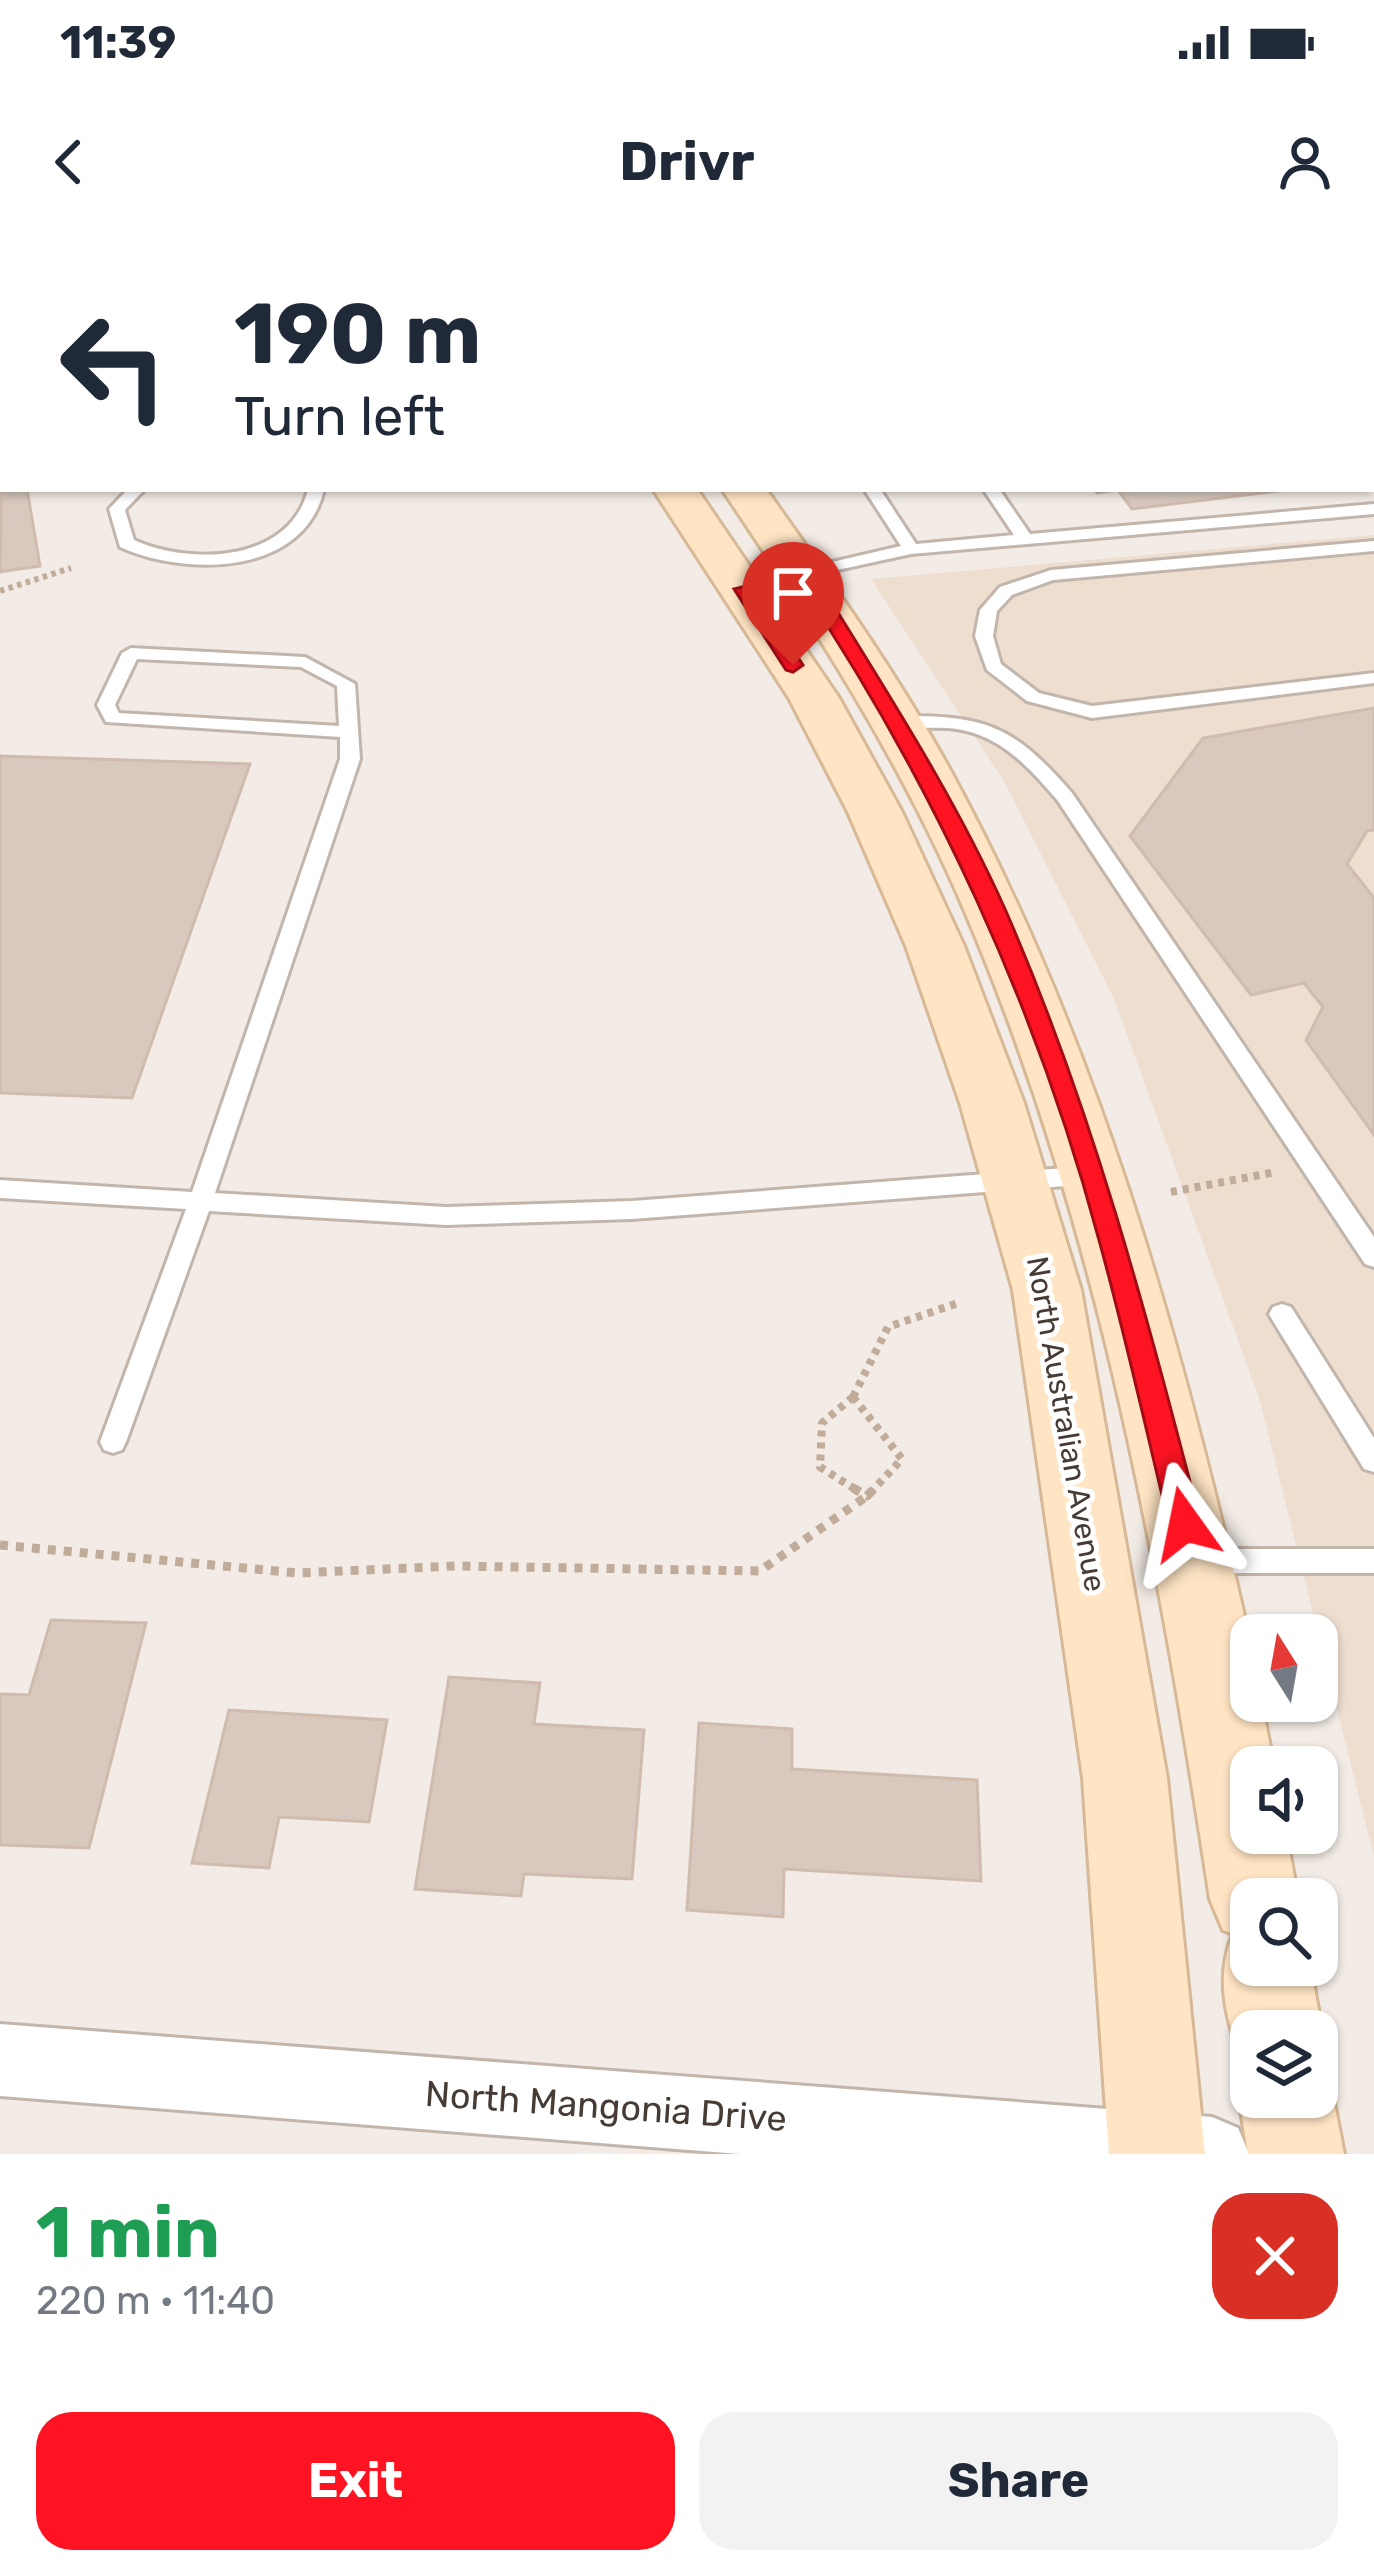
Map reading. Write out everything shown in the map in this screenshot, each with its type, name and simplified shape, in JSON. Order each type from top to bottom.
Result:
[{"type":"main road","name":"North Australian Avenue","points":[[677,492],[814,698],[875,812],[935,946],[1053,1178],[1170,1450],[1224,1714],[1251,1878]]},
{"type":"main road","name":"North Australian Avenue","points":[[746,492],[896,722],[992,907],[1053,1057],[1048,1290],[1125,1778],[1175,2152]]},
{"type":"main road","points":[[1290,2118],[1296,2154]]},
{"type":"street","name":"North Mangonia Drive","points":[[0,2060],[1175,2152]]},
{"type":"lane","points":[[134,492],[117,509],[126,543],[163,558],[230,558],[290,539],[316,504],[316,492]]},
{"type":"lane","points":[[874,492],[911,550]]},
{"type":"lane","points":[[993,492],[1025,539]]},
{"type":"lane","points":[[743,589],[911,550],[1374,509]]},
{"type":"lane","points":[[1374,545],[1051,574],[1006,591],[989,610],[983,637],[993,666],[1033,697],[1092,712],[1374,678]]},
{"type":"lane","points":[[113,1442],[350,759],[349,732],[346,684],[305,662],[131,653],[106,705],[113,718],[349,732]]},
{"type":"lane","points":[[896,722],[976,725],[1001,733],[1028,753],[1065,797],[1374,1258]]},
{"type":"lane","points":[[0,1189],[446,1216],[632,1210],[1053,1178]]},
{"type":"lane","points":[[1282,1314],[1374,1461]]},
{"type":"lane","points":[[1193,1562],[1374,1562]]},
{"type":"path","points":[[0,591],[71,568]]},
{"type":"path","points":[[1171,1192],[1283,1171]]},
{"type":"path","points":[[867,1496],[820,1468],[822,1424],[853,1397],[888,1328],[961,1302]]},
{"type":"path","points":[[0,1545],[297,1573],[455,1566],[760,1571],[867,1496],[902,1459],[853,1397]]},
{"type":"shaded area","points":[[1374,535],[1374,1857],[1338,1713],[1338,1614],[1313,1614],[1260,1401],[1114,999],[1005,783],[871,579]]},
{"type":"building","points":[[1,492],[28,492],[40,566],[0,572]]},
{"type":"building","points":[[1119,492],[1271,492],[1132,509]]},
{"type":"building","points":[[1374,708],[1374,830],[1367,831],[1347,864],[1374,898],[1374,1135],[1306,1040],[1323,1007],[1304,983],[1251,995],[1130,836],[1203,738]]},
{"type":"building","points":[[0,756],[250,764],[132,1098],[0,1093]]},
{"type":"building","points":[[51,1620],[146,1623],[89,1848],[0,1845],[0,1694],[29,1695]]},
{"type":"building","points":[[449,1677],[540,1683],[534,1724],[644,1730],[632,1879],[524,1874],[521,1896],[415,1889]]},
{"type":"building","points":[[229,1710],[387,1720],[369,1822],[279,1817],[269,1868],[192,1863]]},
{"type":"building","points":[[699,1723],[792,1729],[792,1769],[977,1780],[981,1881],[784,1869],[783,1917],[687,1910]]},
{"type":"route","points":[[793,665],[743,589],[805,578],[811,585],[929,779],[992,907],[1053,1057],[1112,1236],[1170,1450],[1185,1524]]}]
